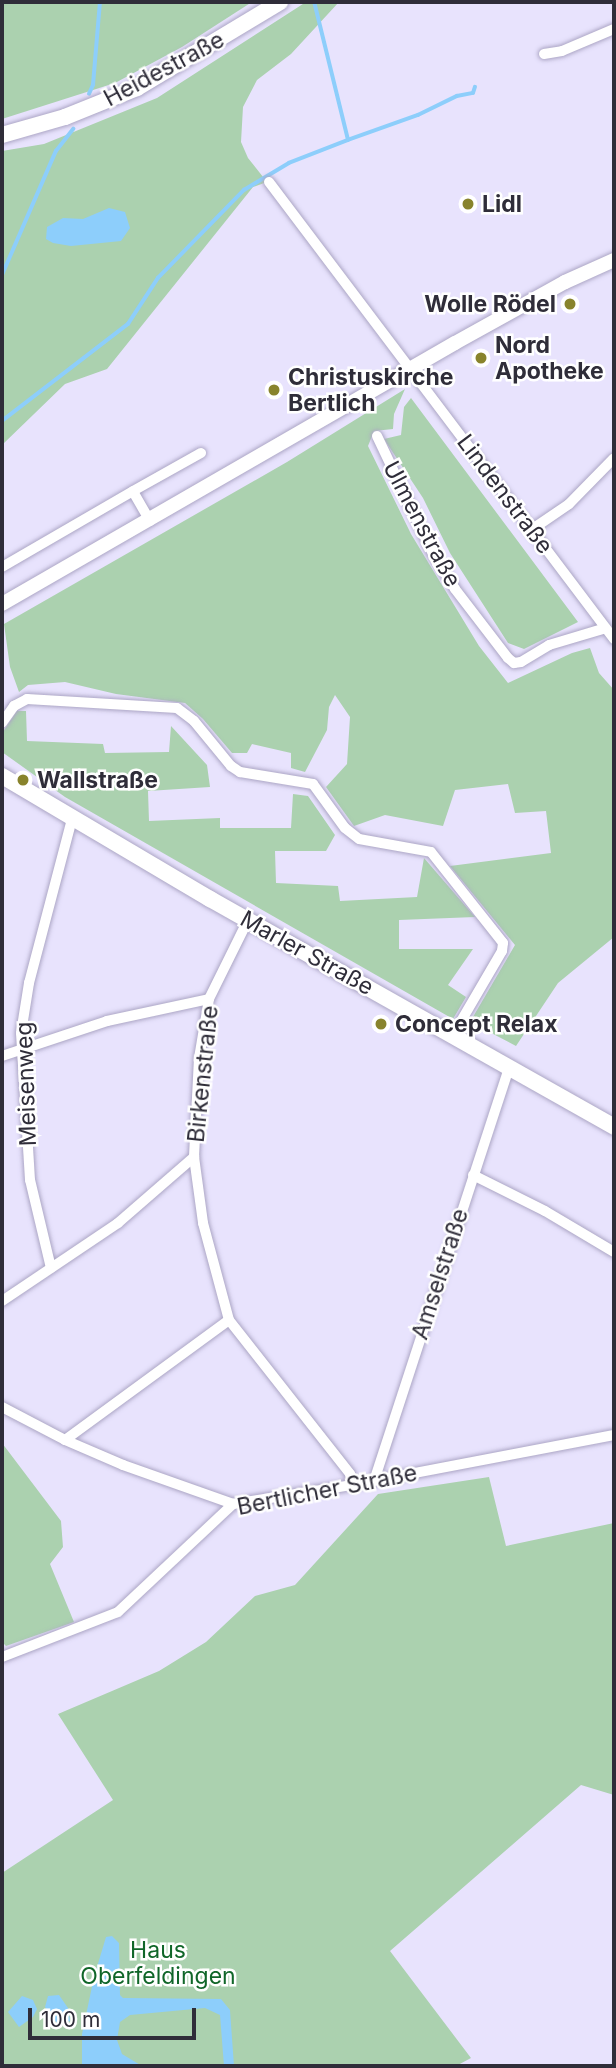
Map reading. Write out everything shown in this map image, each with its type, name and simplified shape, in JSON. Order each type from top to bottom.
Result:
[{"type":"main road","name":"Heidestraße","points":[[2,135],[65,117],[128,92],[196,55],[280,2]]},
{"type":"main road","name":"Marler Straße","points":[[2,775],[72,819],[614,1127]]},
{"type":"street","points":[[544,54],[562,51],[614,29]]},
{"type":"street","name":"Lindenstraße","points":[[269,182],[614,639]]},
{"type":"street","points":[[2,604],[565,282],[614,260]]},
{"type":"street","name":"Ulmenstraße","points":[[377,436],[433,554],[455,589],[508,658],[514,663],[521,662],[549,645],[606,628]]},
{"type":"street","points":[[2,567],[201,453]]},
{"type":"street","points":[[531,530],[569,504],[614,458]]},
{"type":"street","points":[[133,491],[150,521]]},
{"type":"street","points":[[2,723],[14,706],[27,699],[177,708],[194,721],[231,766],[240,772],[313,784],[345,828],[359,839],[431,852],[503,943],[494,966],[453,1035]]},
{"type":"street","name":"Meisenweg","points":[[51,1268],[30,1181],[22,1050],[23,1013],[72,819]]},
{"type":"street","name":"Birkenstraße","points":[[248,920],[209,999],[200,1058],[194,1157],[202,1223],[229,1320],[309,1418],[350,1474],[352,1485]]},
{"type":"street","points":[[2,1056],[107,1021],[209,999]]},
{"type":"street","name":"Amselstraße","points":[[374,1481],[509,1068]]},
{"type":"street","points":[[2,1301],[118,1223],[194,1157]]},
{"type":"street","points":[[472,1175],[545,1211],[614,1252]]},
{"type":"street","points":[[65,1440],[229,1320]]},
{"type":"street","points":[[2,1407],[65,1440],[233,1504]]},
{"type":"street","name":"Bertlicher Straße","points":[[2,1657],[118,1612],[233,1504],[352,1485],[614,1435]]},
{"type":"green space","points":[[2,2],[252,2],[182,47],[115,83],[2,119]]},
{"type":"green space","points":[[306,2],[339,2],[291,54],[257,80],[243,107],[241,142],[248,158],[267,182],[253,187],[107,369],[65,384],[2,445],[2,151],[44,144],[157,98]]},
{"type":"green space","points":[[405,389],[394,414],[393,429],[374,431],[368,446],[411,534],[479,646],[508,683],[572,653],[590,648],[599,673],[614,690],[614,937],[558,983],[516,1046],[470,1022],[515,945],[450,866],[551,853],[546,811],[515,813],[508,784],[455,790],[443,826],[385,815],[354,826],[326,787],[347,764],[350,717],[335,695],[329,707],[327,730],[305,772],[291,768],[291,753],[252,744],[247,753],[232,753],[203,719],[185,703],[116,694],[65,682],[28,685],[19,692],[10,667],[4,624],[287,462]]},
{"type":"green space","points":[[411,398],[578,622],[524,649],[508,643],[450,553],[423,498],[384,439],[401,435],[404,407]]},
{"type":"green space","points":[[17,711],[26,711],[27,741],[103,744],[105,753],[169,752],[171,726],[207,765],[210,787],[148,791],[149,821],[220,818],[220,828],[291,828],[293,794],[308,796],[335,835],[326,851],[275,851],[276,883],[338,886],[340,901],[417,897],[424,858],[475,917],[399,920],[399,949],[473,949],[448,985],[466,997],[453,1019],[65,797],[2,752],[2,733]]},
{"type":"green space","points":[[2,1443],[61,1521],[63,1547],[50,1564],[74,1622],[6,1646],[2,1642]]},
{"type":"green space","name":"Haus Oberfeldingen","points":[[489,1477],[506,1546],[614,1523],[614,1795],[581,1785],[390,1951],[471,2058],[456,2066],[2,2066],[2,1873],[113,1800],[58,1714],[159,1671],[206,1642],[255,1596],[295,1585],[378,1494]]},
{"type":"water","points":[[109,208],[125,212],[130,228],[121,241],[71,246],[46,239],[47,227],[63,218],[83,219]]},
{"type":"water","points":[[112,1936],[119,1943],[120,1995],[123,1998],[221,1999],[230,2010],[234,2066],[224,2066],[220,2015],[205,2008],[130,2015],[120,2022],[117,2040],[122,2054],[142,2066],[82,2066],[82,2034],[94,1977],[106,1937]]},
{"type":"water","points":[[59,1995],[68,2008],[70,2021],[59,2026],[45,2007],[48,1996]]},
{"type":"water","points":[[22,1996],[33,2000],[37,2009],[33,2017],[19,2027],[8,2012]]},
{"type":"waterway","points":[[89,94],[93,85],[100,2]]},
{"type":"waterway","points":[[2,421],[128,324],[158,278],[244,190],[289,163],[348,140],[314,2]]},
{"type":"waterway","points":[[348,140],[418,115],[457,96],[473,93],[475,87]]},
{"type":"waterway","points":[[2,275],[56,151],[73,129]]},
{"type":"place","name":"Lidl","points":[[468,204]]},
{"type":"place","name":"Wolle Rödel","points":[[570,304]]},
{"type":"place","name":"Nord Apotheke","points":[[481,358]]},
{"type":"place","name":"Christuskirche Bertlich","points":[[274,390]]},
{"type":"place","name":"Wallstraße","points":[[23,780]]},
{"type":"place","name":"Concept Relax","points":[[381,1024]]}]
